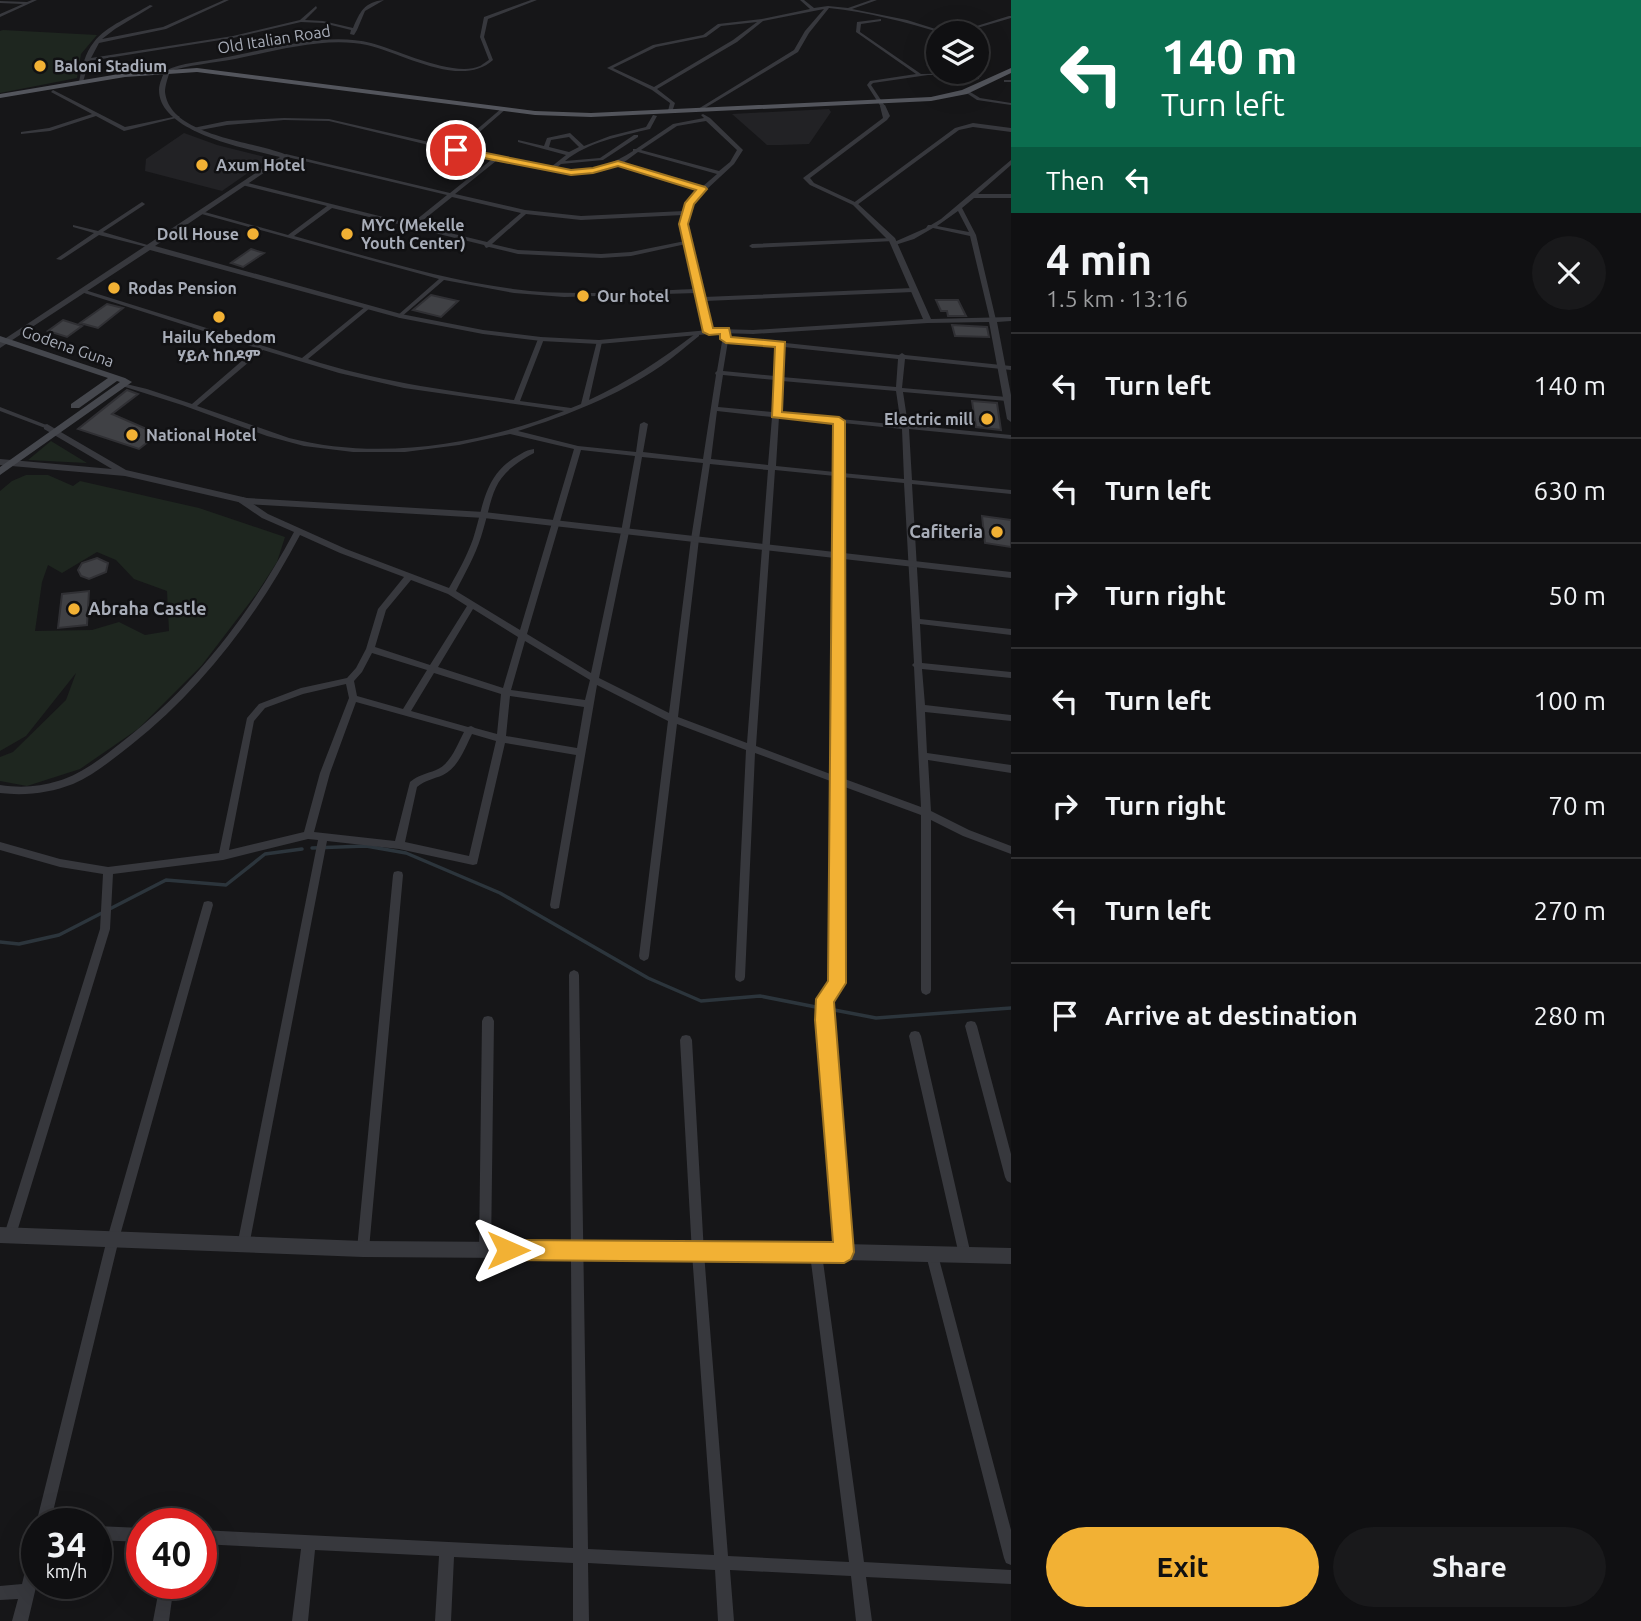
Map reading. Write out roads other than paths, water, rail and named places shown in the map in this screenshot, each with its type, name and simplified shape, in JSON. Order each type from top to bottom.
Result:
[{"type":"main road","points":[[0,98],[81,82],[166,72],[222,76],[563,119],[703,114],[780,107],[940,103],[1007,79],[1011,71]]},
{"type":"main road","points":[[0,98],[166,72]]},
{"type":"main road","points":[[970,93],[980,86],[1007,79]]},
{"type":"main road","points":[[502,111],[580,115],[670,111],[703,114]]},
{"type":"main road","name":"Godena Guna","points":[[1,344],[121,382]]},
{"type":"main road","points":[[0,472],[3,462],[121,382]]},
{"type":"street","points":[[0,16],[35,0]]},
{"type":"street","points":[[96,42],[164,28],[227,0]]},
{"type":"street","points":[[348,41],[366,7],[382,0]]},
{"type":"street","name":"Old Italian Road","points":[[166,72],[248,55],[348,41],[370,45],[422,63],[465,68],[484,67],[491,60],[481,34],[486,18],[535,0]]},
{"type":"street","points":[[802,0],[813,10]]},
{"type":"street","points":[[822,15],[875,0]]},
{"type":"street","points":[[0,2],[28,3]]},
{"type":"street","points":[[81,82],[86,60],[96,42],[151,6]]},
{"type":"street","points":[[301,21],[316,7]]},
{"type":"street","points":[[195,129],[284,119],[329,120],[495,159],[571,172],[600,169],[618,163],[676,125],[703,114],[796,51],[807,32],[828,7]]},
{"type":"street","points":[[670,111],[673,103],[654,89],[609,68],[655,46],[704,36],[720,25],[828,7],[891,18],[926,28]]},
{"type":"street","points":[[989,23],[1011,17]]},
{"type":"street","points":[[891,18],[864,21],[857,27],[863,37],[919,74]]},
{"type":"street","points":[[654,89],[735,41],[762,20]]},
{"type":"street","points":[[86,60],[233,37],[301,21],[323,22],[355,30]]},
{"type":"street","points":[[233,37],[238,42]]},
{"type":"street","points":[[243,48],[248,55]]},
{"type":"street","points":[[166,72],[160,90],[178,117],[195,129],[225,141],[525,212],[581,218],[686,214]]},
{"type":"street","points":[[926,74],[872,82],[869,85],[887,116],[885,119],[806,178],[812,184],[855,204],[894,242],[928,321]]},
{"type":"street","points":[[53,91],[125,129],[178,117]]},
{"type":"street","points":[[970,93],[985,100],[1011,104]]},
{"type":"street","points":[[456,150],[502,111]]},
{"type":"street","points":[[23,134],[50,130],[98,114]]},
{"type":"street","points":[[703,114],[740,150],[732,163],[690,203],[684,224],[709,332]]},
{"type":"street","points":[[648,128],[655,116]]},
{"type":"street","points":[[855,204],[957,129],[972,125],[1011,130]]},
{"type":"street","points":[[563,163],[569,154],[626,133],[648,128],[662,134]]},
{"type":"street","points":[[626,133],[649,142]]},
{"type":"street","points":[[546,147],[549,139],[570,135],[583,148]]},
{"type":"street","points":[[554,168],[563,163],[596,160],[636,136]]},
{"type":"street","points":[[520,141],[569,154]]},
{"type":"street","points":[[603,142],[719,173]]},
{"type":"street","points":[[1,344],[286,156]]},
{"type":"street","points":[[411,227],[495,159]]},
{"type":"street","points":[[596,160],[600,169]]},
{"type":"street","points":[[752,246],[894,242],[911,239],[960,209],[971,196],[1011,162]]},
{"type":"street","points":[[618,163],[702,189]]},
{"type":"street","points":[[244,184],[486,246],[538,254],[631,254],[689,242]]},
{"type":"street","points":[[971,196],[1011,196]]},
{"type":"street","points":[[59,259],[142,204]]},
{"type":"street","points":[[289,237],[330,207]]},
{"type":"street","points":[[960,209],[973,235],[993,320],[1011,419]]},
{"type":"street","points":[[486,246],[525,212]]},
{"type":"street","points":[[201,213],[443,278],[514,291],[564,295],[698,290]]},
{"type":"street","points":[[75,226],[400,316],[483,332],[600,342],[709,332],[781,344],[1011,368]]},
{"type":"street","points":[[930,226],[973,235]]},
{"type":"street","points":[[400,316],[443,278]]},
{"type":"street","points":[[700,299],[913,289]]},
{"type":"street","points":[[83,291],[341,372],[404,386],[573,410]]},
{"type":"street","points":[[303,360],[368,307]]},
{"type":"street","points":[[726,335],[928,321],[1011,319]]},
{"type":"street","points":[[121,382],[304,444],[365,450],[421,449],[512,432],[573,410],[672,354],[697,335]]},
{"type":"street","points":[[643,956],[695,539],[718,373],[726,335]]},
{"type":"street","points":[[516,402],[541,339]]},
{"type":"street","points":[[584,405],[600,342]]},
{"type":"street","points":[[740,977],[751,750],[781,344]]},
{"type":"street","points":[[193,406],[261,348]]},
{"type":"street","points":[[902,355],[899,388],[905,427],[926,813],[926,990]]},
{"type":"street","points":[[718,373],[1007,398]]},
{"type":"street","points":[[0,409],[50,429],[125,473]]},
{"type":"street","points":[[714,409],[1011,437]]},
{"type":"street","points":[[839,421],[837,983],[825,999],[825,1020],[844,1252]]},
{"type":"street","points":[[555,905],[580,752],[625,533],[644,424]]},
{"type":"street","points":[[512,432],[578,449],[1011,492]]},
{"type":"street","points":[[0,846],[60,863],[107,871],[223,856],[308,835],[399,845],[473,861],[500,739],[506,692],[578,449]]},
{"type":"street","points":[[451,592],[471,554],[491,485],[501,470],[531,451]]},
{"type":"street","points":[[3,462],[125,473],[240,499],[484,515],[625,533],[912,561],[1011,575]]},
{"type":"street","points":[[240,499],[265,516],[298,531],[451,592],[521,637],[596,680],[673,719],[926,813],[966,834],[1011,850]]},
{"type":"street","points":[[0,789],[43,789],[77,778],[155,721],[228,639],[276,575],[298,531]]},
{"type":"street","points":[[223,856],[250,720],[254,713],[262,706],[302,691],[350,680],[359,670],[370,649],[382,609],[409,577]]},
{"type":"street","points":[[406,712],[472,605]]},
{"type":"street","points":[[916,621],[1011,632]]},
{"type":"street","points":[[370,649],[434,667],[506,692],[589,704]]},
{"type":"street","points":[[916,664],[1011,675]]},
{"type":"street","points":[[308,835],[326,773],[353,698],[350,680]]},
{"type":"street","points":[[353,698],[500,739],[580,752]]},
{"type":"street","points":[[921,708],[1011,718]]},
{"type":"street","points":[[399,845],[413,785],[419,779],[443,771],[450,765],[471,729]]},
{"type":"street","points":[[922,756],[1011,769]]},
{"type":"street","points":[[243,1246],[323,838]]},
{"type":"street","points":[[107,871],[106,923],[5,1235],[363,1250],[816,1254],[844,1252],[1011,1256]]},
{"type":"street","points":[[363,1250],[398,875]]},
{"type":"street","points":[[47,1508],[113,1239],[208,905]]},
{"type":"street","points":[[575,975],[581,1621]]},
{"type":"street","points":[[485,1250],[488,1021]]},
{"type":"street","points":[[971,1026],[1011,1177]]},
{"type":"street","points":[[915,1036],[965,1255]]},
{"type":"street","points":[[686,1040],[698,1253],[726,1621]]},
{"type":"street","points":[[816,1254],[864,1621]]},
{"type":"street","points":[[932,1255],[1011,1558]]},
{"type":"street","points":[[217,1538],[1011,1577]]},
{"type":"street","points":[[300,1621],[309,1543]]},
{"type":"street","points":[[443,1621],[447,1550]]},
{"type":"street","points":[[0,1593],[21,1591]]},
{"type":"street","points":[[20,1621],[25,1599]]},
{"type":"street","points":[[161,1621],[165,1599]]},
{"type":"waterway","points":[[312,848],[366,846],[406,853],[500,893],[648,978],[701,1001],[760,996],[821,1008]]},
{"type":"waterway","points":[[0,942],[19,944],[59,935],[166,880],[226,885],[265,854],[302,849]]},
{"type":"waterway","points":[[829,1009],[876,1018],[1011,1008]]},
{"type":"place","name":"Baloni Stadium","points":[[40,66]]},
{"type":"place","name":"Axum Hotel","points":[[202,165]]},
{"type":"place","name":"Doll House","points":[[253,234]]},
{"type":"place","name":"MYC (Mekelle Youth Center)","points":[[347,234]]},
{"type":"place","name":"Rodas Pension","points":[[114,288]]},
{"type":"place","name":"Our hotel","points":[[583,296]]},
{"type":"place","name":"Hailu Kebedom ሃይሉ ከበዶም","points":[[219,317]]},
{"type":"place","name":"Electric mill","points":[[987,419]]},
{"type":"place","name":"National Hotel","points":[[132,435]]},
{"type":"place","name":"Cafiteria","points":[[997,532]]},
{"type":"place","name":"Abraha Castle","points":[[74,609]]}]
